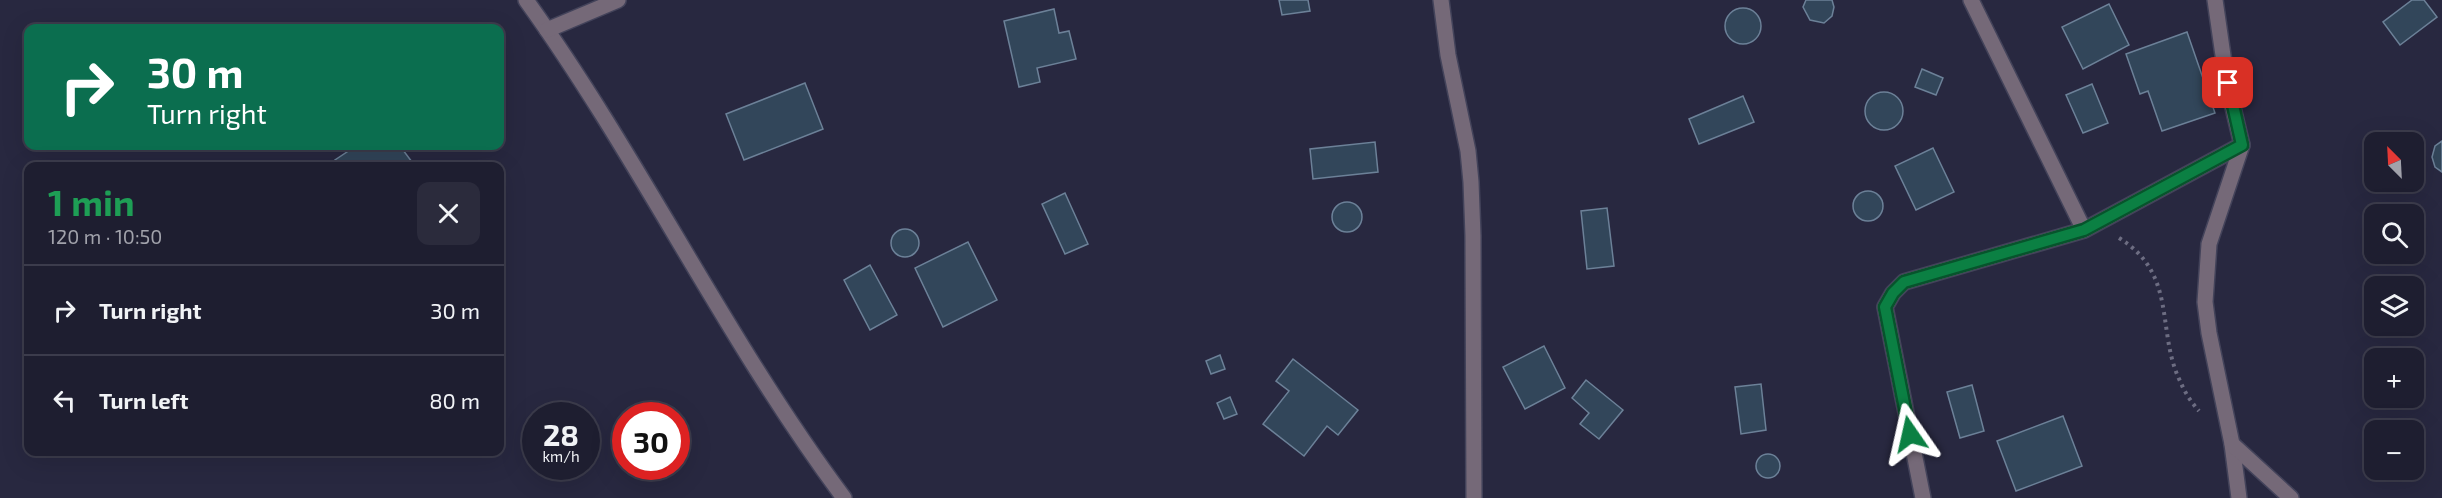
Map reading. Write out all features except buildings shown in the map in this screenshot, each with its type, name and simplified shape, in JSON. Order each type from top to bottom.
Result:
[{"type":"street","points":[[525,0],[626,150],[733,332],[782,410],[844,498]]},
{"type":"street","points":[[547,30],[618,0]]},
{"type":"street","points":[[1441,0],[1448,55],[1468,151],[1471,182],[1474,498]]},
{"type":"street","points":[[1971,0],[2084,230]]},
{"type":"street","points":[[2215,0],[2228,83],[2242,145],[2209,244],[2205,302],[2209,333],[2232,444],[2239,498]]},
{"type":"street","points":[[1923,498],[1885,307],[1893,293],[1904,282],[2084,230],[2242,145]]},
{"type":"street","points":[[2232,444],[2291,498]]},
{"type":"path","points":[[2084,230],[2113,234],[2135,248],[2145,260],[2163,303],[2171,354],[2180,383],[2196,408],[2232,444]]},
{"type":"route","points":[[1910,434],[1885,307],[1893,293],[1904,282],[2084,230],[2242,145],[2228,83]]}]
